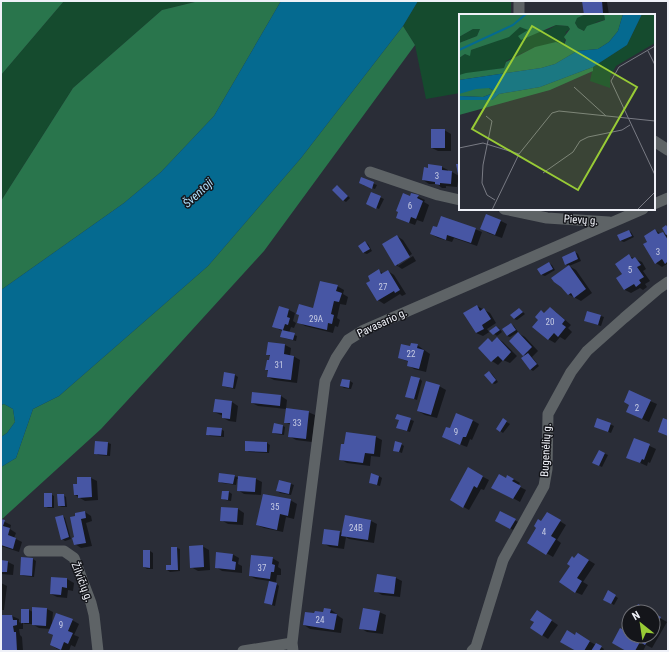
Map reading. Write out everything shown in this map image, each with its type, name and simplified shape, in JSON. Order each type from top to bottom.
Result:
[{"type":"street","points":[[519,1],[520,14]]},
{"type":"street","points":[[655,142],[668,150]]},
{"type":"street","points":[[370,172],[438,195],[459,200]]},
{"type":"street","points":[[655,204],[668,198]]},
{"type":"street","name":"Pievų g.","points":[[509,210],[547,218],[612,223]]},
{"type":"street","name":"Pavasario g.","points":[[292,647],[325,382],[336,358],[348,340],[364,330],[641,210]]},
{"type":"street","name":"Bugenėlių g.","points":[[472,651],[476,647],[503,560],[544,486],[547,469],[548,414],[571,372],[587,351],[668,282]]},
{"type":"street","name":"Žilvičių g.","points":[[29,551],[64,551],[74,558],[94,615],[98,651]]},
{"type":"street","points":[[243,651],[292,647]]},
{"type":"green space","points":[[1,1],[64,1],[1,75]]},
{"type":"green space","points":[[64,1],[199,1],[162,10],[73,88],[1,201],[1,75]]},
{"type":"green space","points":[[199,1],[281,1],[214,116],[161,172],[124,203],[1,290],[1,201],[73,88],[162,10]]},
{"type":"green space","points":[[418,1],[511,1],[511,14],[459,14],[459,93],[426,99],[415,45],[403,26]]},
{"type":"green space","points":[[403,26],[415,45],[264,251],[101,429],[1,520],[1,467],[16,458],[33,409],[59,396],[208,266],[301,158]]},
{"type":"green space","points":[[4,404],[13,409],[15,422],[7,433],[1,437],[1,405]]},
{"type":"water","name":"Šventoji","points":[[281,1],[418,1],[403,26],[301,158],[208,266],[59,396],[33,409],[16,458],[1,467],[1,437],[7,433],[15,422],[13,409],[4,404],[1,405],[1,290],[124,203],[161,172],[214,116]]},
{"type":"building","points":[[582,1],[602,1],[603,13],[584,14]]},
{"type":"building","points":[[431,129],[445,129],[445,148],[431,148]]},
{"type":"building","points":[[428,164],[442,166],[442,170],[452,171],[451,184],[440,183],[440,185],[435,184],[435,182],[422,180],[424,167],[428,168]]},
{"type":"building","points":[[456,164],[459,164],[458,174]]},
{"type":"building","points":[[361,177],[374,182],[372,189],[359,183]]},
{"type":"building","points":[[337,185],[348,196],[343,201],[332,190]]},
{"type":"building","points":[[371,192],[381,196],[376,209],[366,204]]},
{"type":"building","points":[[403,193],[410,196],[411,193],[419,195],[417,198],[423,201],[416,219],[411,217],[409,223],[396,218],[398,212],[396,211]]},
{"type":"building","points":[[486,214],[501,220],[495,235],[480,229]]},
{"type":"building","points":[[441,216],[476,228],[471,243],[447,235],[446,240],[430,234],[433,226],[437,227]]},
{"type":"building","points":[[666,225],[668,228],[668,234],[666,235],[662,228]]},
{"type":"building","points":[[655,229],[658,234],[663,232],[668,240],[668,261],[665,264],[662,259],[655,264],[643,244],[647,242],[644,236]]},
{"type":"building","points":[[629,230],[632,236],[620,241],[617,235]]},
{"type":"building","points":[[397,235],[410,257],[395,266],[382,244]]},
{"type":"building","points":[[365,241],[370,249],[363,253],[358,246]]},
{"type":"building","points":[[575,251],[578,259],[565,265],[562,257]]},
{"type":"building","points":[[629,254],[632,259],[635,257],[641,265],[637,267],[644,277],[639,280],[641,283],[636,287],[634,284],[624,290],[616,278],[622,274],[615,264]]},
{"type":"building","points":[[549,262],[553,269],[541,275],[537,269]]},
{"type":"building","points":[[569,265],[586,289],[574,298],[571,293],[568,295],[551,278]]},
{"type":"building","points":[[379,269],[381,274],[388,270],[400,290],[395,293],[394,291],[377,301],[366,283],[370,281],[368,276]]},
{"type":"building","points":[[320,281],[338,285],[336,291],[342,293],[339,302],[334,301],[331,314],[334,315],[332,324],[328,323],[327,330],[297,323],[299,315],[296,314],[299,304],[313,308]]},
{"type":"building","points":[[477,305],[480,311],[484,308],[491,319],[482,325],[484,329],[476,333],[463,313]]},
{"type":"building","points":[[279,306],[289,309],[287,317],[290,318],[288,325],[285,324],[283,330],[272,327]]},
{"type":"building","points":[[550,307],[565,320],[562,324],[566,327],[558,337],[554,333],[548,340],[532,327],[538,320],[535,317],[541,310],[544,313]]},
{"type":"building","points":[[519,308],[523,312],[514,319],[510,315]]},
{"type":"building","points":[[587,311],[601,315],[598,325],[584,321]]},
{"type":"building","points":[[511,323],[516,330],[507,336],[502,329]]},
{"type":"building","points":[[496,326],[500,330],[493,335],[489,331]]},
{"type":"building","points":[[282,330],[295,333],[293,340],[280,337]]},
{"type":"building","points":[[518,332],[532,347],[523,356],[509,341]]},
{"type":"building","points":[[497,337],[511,352],[503,361],[498,356],[491,362],[478,348],[488,338],[492,342]]},
{"type":"building","points":[[268,342],[285,344],[284,354],[294,356],[291,380],[267,377],[268,370],[265,370],[267,360],[269,360],[270,355],[266,355]]},
{"type":"building","points":[[411,343],[418,344],[417,348],[424,350],[419,369],[407,366],[408,361],[398,358],[401,344],[410,346]]},
{"type":"building","points":[[528,353],[537,364],[530,370],[521,358]]},
{"type":"building","points":[[489,371],[496,380],[492,384],[484,375]]},
{"type":"building","points":[[224,372],[235,374],[233,388],[222,386]]},
{"type":"building","points":[[411,376],[420,378],[414,399],[405,397]]},
{"type":"building","points":[[342,379],[350,380],[349,388],[340,386]]},
{"type":"building","points":[[426,381],[440,385],[431,415],[417,411]]},
{"type":"building","points":[[629,390],[651,400],[642,419],[626,412],[629,405],[624,402]]},
{"type":"building","points":[[252,392],[281,395],[280,406],[251,403]]},
{"type":"building","points":[[215,399],[232,401],[230,419],[222,418],[222,413],[213,412]]},
{"type":"building","points":[[286,408],[309,411],[306,439],[288,437],[290,423],[284,423]]},
{"type":"building","points":[[456,413],[473,420],[466,437],[463,437],[460,445],[442,437],[446,427],[450,428]]},
{"type":"building","points":[[397,414],[411,418],[407,431],[396,428],[399,420],[395,419]]},
{"type":"building","points":[[503,418],[507,421],[500,432],[496,429]]},
{"type":"building","points":[[597,418],[611,423],[608,432],[594,427]]},
{"type":"building","points":[[663,418],[668,420],[668,436],[658,432]]},
{"type":"building","points":[[274,423],[283,425],[282,434],[272,433]]},
{"type":"building","points":[[207,427],[222,428],[221,436],[206,435]]},
{"type":"building","points":[[346,432],[376,436],[374,454],[365,453],[363,463],[339,460],[341,444],[344,444]]},
{"type":"building","points":[[634,438],[650,444],[644,460],[642,459],[640,463],[626,458]]},
{"type":"building","points":[[95,441],[108,442],[107,455],[94,454]]},
{"type":"building","points":[[245,441],[267,442],[267,452],[245,451]]},
{"type":"building","points":[[395,441],[402,443],[399,452],[393,451]]},
{"type":"building","points":[[599,450],[605,453],[599,466],[592,463]]},
{"type":"building","points":[[468,467],[483,476],[477,488],[474,486],[463,508],[450,500]]},
{"type":"building","points":[[219,473],[235,475],[233,484],[218,482]]},
{"type":"building","points":[[371,473],[379,476],[377,485],[369,483]]},
{"type":"building","points":[[499,474],[506,478],[507,475],[514,479],[512,481],[521,486],[513,499],[491,488]]},
{"type":"building","points":[[238,476],[256,478],[255,492],[237,491]]},
{"type":"building","points":[[77,477],[91,477],[92,497],[78,498],[78,495],[74,495],[73,484],[77,484]]},
{"type":"building","points":[[279,480],[291,483],[289,494],[276,491]]},
{"type":"building","points":[[222,491],[229,491],[228,500],[221,499]]},
{"type":"building","points":[[44,493],[52,493],[52,507],[44,507]]},
{"type":"building","points":[[57,494],[64,494],[65,506],[58,506]]},
{"type":"building","points":[[263,494],[291,499],[288,516],[280,514],[277,530],[256,525]]},
{"type":"building","points":[[221,507],[238,508],[237,522],[220,521]]},
{"type":"building","points":[[85,511],[86,518],[81,519],[86,543],[74,545],[70,517],[75,516],[75,513]]},
{"type":"building","points":[[500,511],[516,519],[510,529],[495,521]]},
{"type":"building","points":[[547,512],[561,520],[551,536],[556,539],[546,555],[527,543],[536,528],[534,526],[538,519],[541,521]]},
{"type":"building","points":[[63,515],[69,537],[61,540],[55,517]]},
{"type":"building","points":[[345,515],[371,520],[368,540],[341,536]]},
{"type":"building","points":[[1,519],[5,520],[3,526],[10,528],[8,535],[16,538],[13,549],[1,545]]},
{"type":"building","points":[[324,529],[340,531],[338,546],[322,544]]},
{"type":"building","points":[[203,545],[204,567],[190,568],[189,546]]},
{"type":"building","points":[[171,547],[177,547],[178,570],[166,570],[166,565],[171,565]]},
{"type":"building","points":[[143,550],[150,550],[150,568],[143,567]]},
{"type":"building","points":[[216,552],[233,554],[232,561],[236,562],[235,570],[215,568]]},
{"type":"building","points":[[578,553],[589,560],[577,578],[582,581],[575,593],[559,582],[570,566],[567,564],[572,556],[574,558]]},
{"type":"building","points":[[251,555],[273,557],[272,564],[275,565],[274,572],[271,572],[270,579],[249,576]]},
{"type":"building","points":[[21,557],[33,558],[32,576],[20,575]]},
{"type":"building","points":[[1,560],[8,561],[7,572],[1,572]]},
{"type":"building","points":[[377,574],[396,577],[394,594],[374,592]]},
{"type":"building","points":[[51,577],[67,578],[67,588],[62,587],[61,595],[50,594]]},
{"type":"building","points":[[269,581],[277,583],[272,605],[264,603]]},
{"type":"building","points":[[608,590],[616,595],[611,604],[603,600]]},
{"type":"building","points":[[32,607],[47,608],[46,626],[32,625]]},
{"type":"building","points":[[324,608],[331,609],[330,613],[337,614],[334,630],[303,625],[305,612],[323,612]]},
{"type":"building","points":[[363,608],[380,611],[376,631],[359,629]]},
{"type":"building","points":[[21,609],[29,609],[29,623],[21,623]]},
{"type":"building","points":[[537,610],[552,620],[542,636],[530,628],[534,622],[530,620]]},
{"type":"building","points":[[56,613],[73,619],[68,631],[73,633],[68,644],[64,642],[61,650],[50,645],[53,635],[48,633]]},
{"type":"building","points":[[1,615],[12,615],[13,620],[17,620],[17,625],[13,626],[14,632],[16,632],[17,651],[1,651]]},
{"type":"building","points":[[620,628],[621,644],[639,644],[635,651],[626,651],[612,643]]},
{"type":"building","points":[[567,630],[575,635],[576,632],[590,641],[584,651],[576,651],[560,642]]},
{"type":"building","points":[[596,643],[602,646],[599,651],[591,651]]}]
